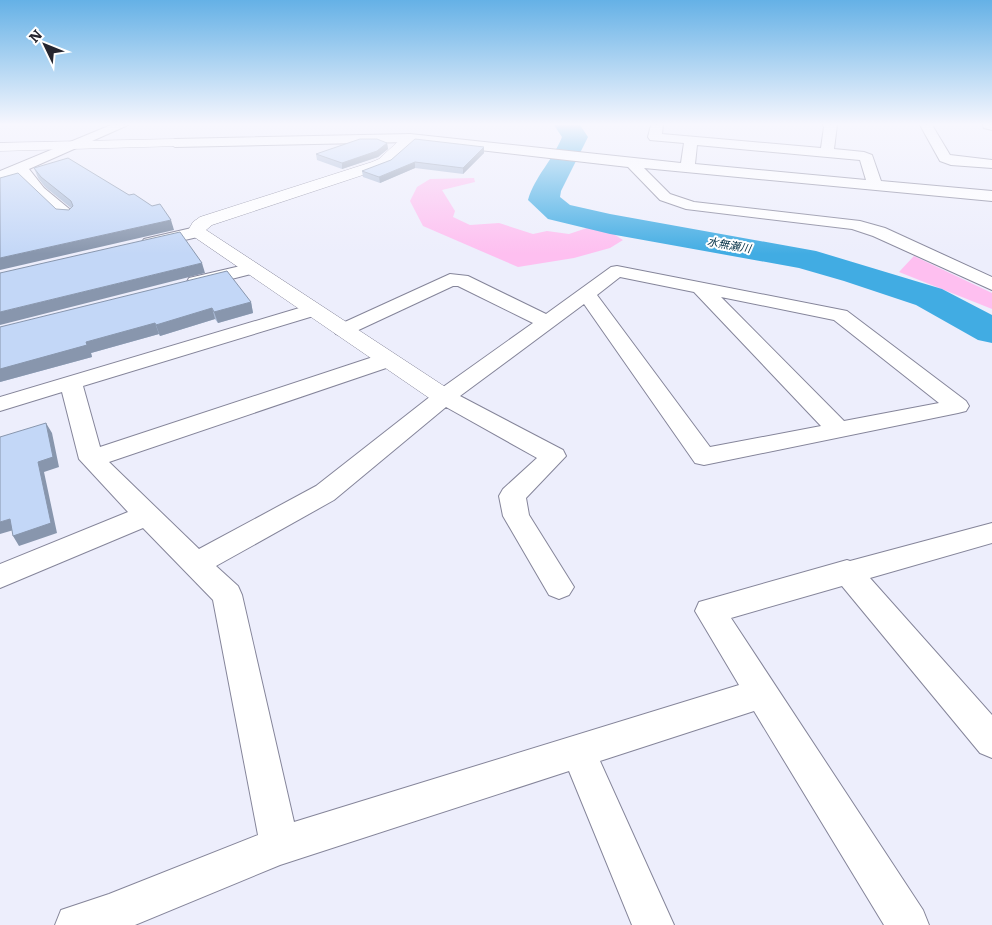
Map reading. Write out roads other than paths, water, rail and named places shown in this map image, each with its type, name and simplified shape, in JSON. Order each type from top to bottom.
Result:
[{"type":"street","points":[[0,176],[17,168]]},
{"type":"street","points":[[20,168],[39,191],[66,215]]},
{"type":"street","points":[[196,232],[199,226],[206,221],[368,168]]},
{"type":"street","points":[[636,168],[651,185],[665,197],[692,206],[854,224],[879,232],[992,284]]},
{"type":"street","points":[[690,168],[992,196]]},
{"type":"street","points":[[869,168],[875,185]]},
{"type":"street","points":[[131,247],[196,232],[444,397],[554,456],[512,496],[516,516],[559,587]]},
{"type":"street","points":[[182,286],[249,269]]},
{"type":"street","points":[[196,564],[325,493],[444,397],[545,322],[617,271],[840,315],[958,406],[704,457],[586,293]]},
{"type":"street","points":[[343,330],[450,280],[461,280],[545,322]]},
{"type":"street","points":[[698,286],[839,430]]},
{"type":"street","points":[[0,404],[313,310]]},
{"type":"street","points":[[90,459],[387,360]]},
{"type":"street","points":[[71,382],[90,459],[227,595],[280,846]]},
{"type":"street","points":[[0,576],[148,516]]},
{"type":"street","points":[[908,925],[710,611],[847,571],[992,533]]},
{"type":"street","points":[[847,571],[986,726]]},
{"type":"street","points":[[98,922],[280,846],[762,693]]},
{"type":"street","points":[[578,751],[653,925]]},
{"type":"waterway","name":"水無瀬川","points":[[558,168],[549,183],[544,200],[559,212],[610,224],[804,258],[929,297],[992,331]]}]
